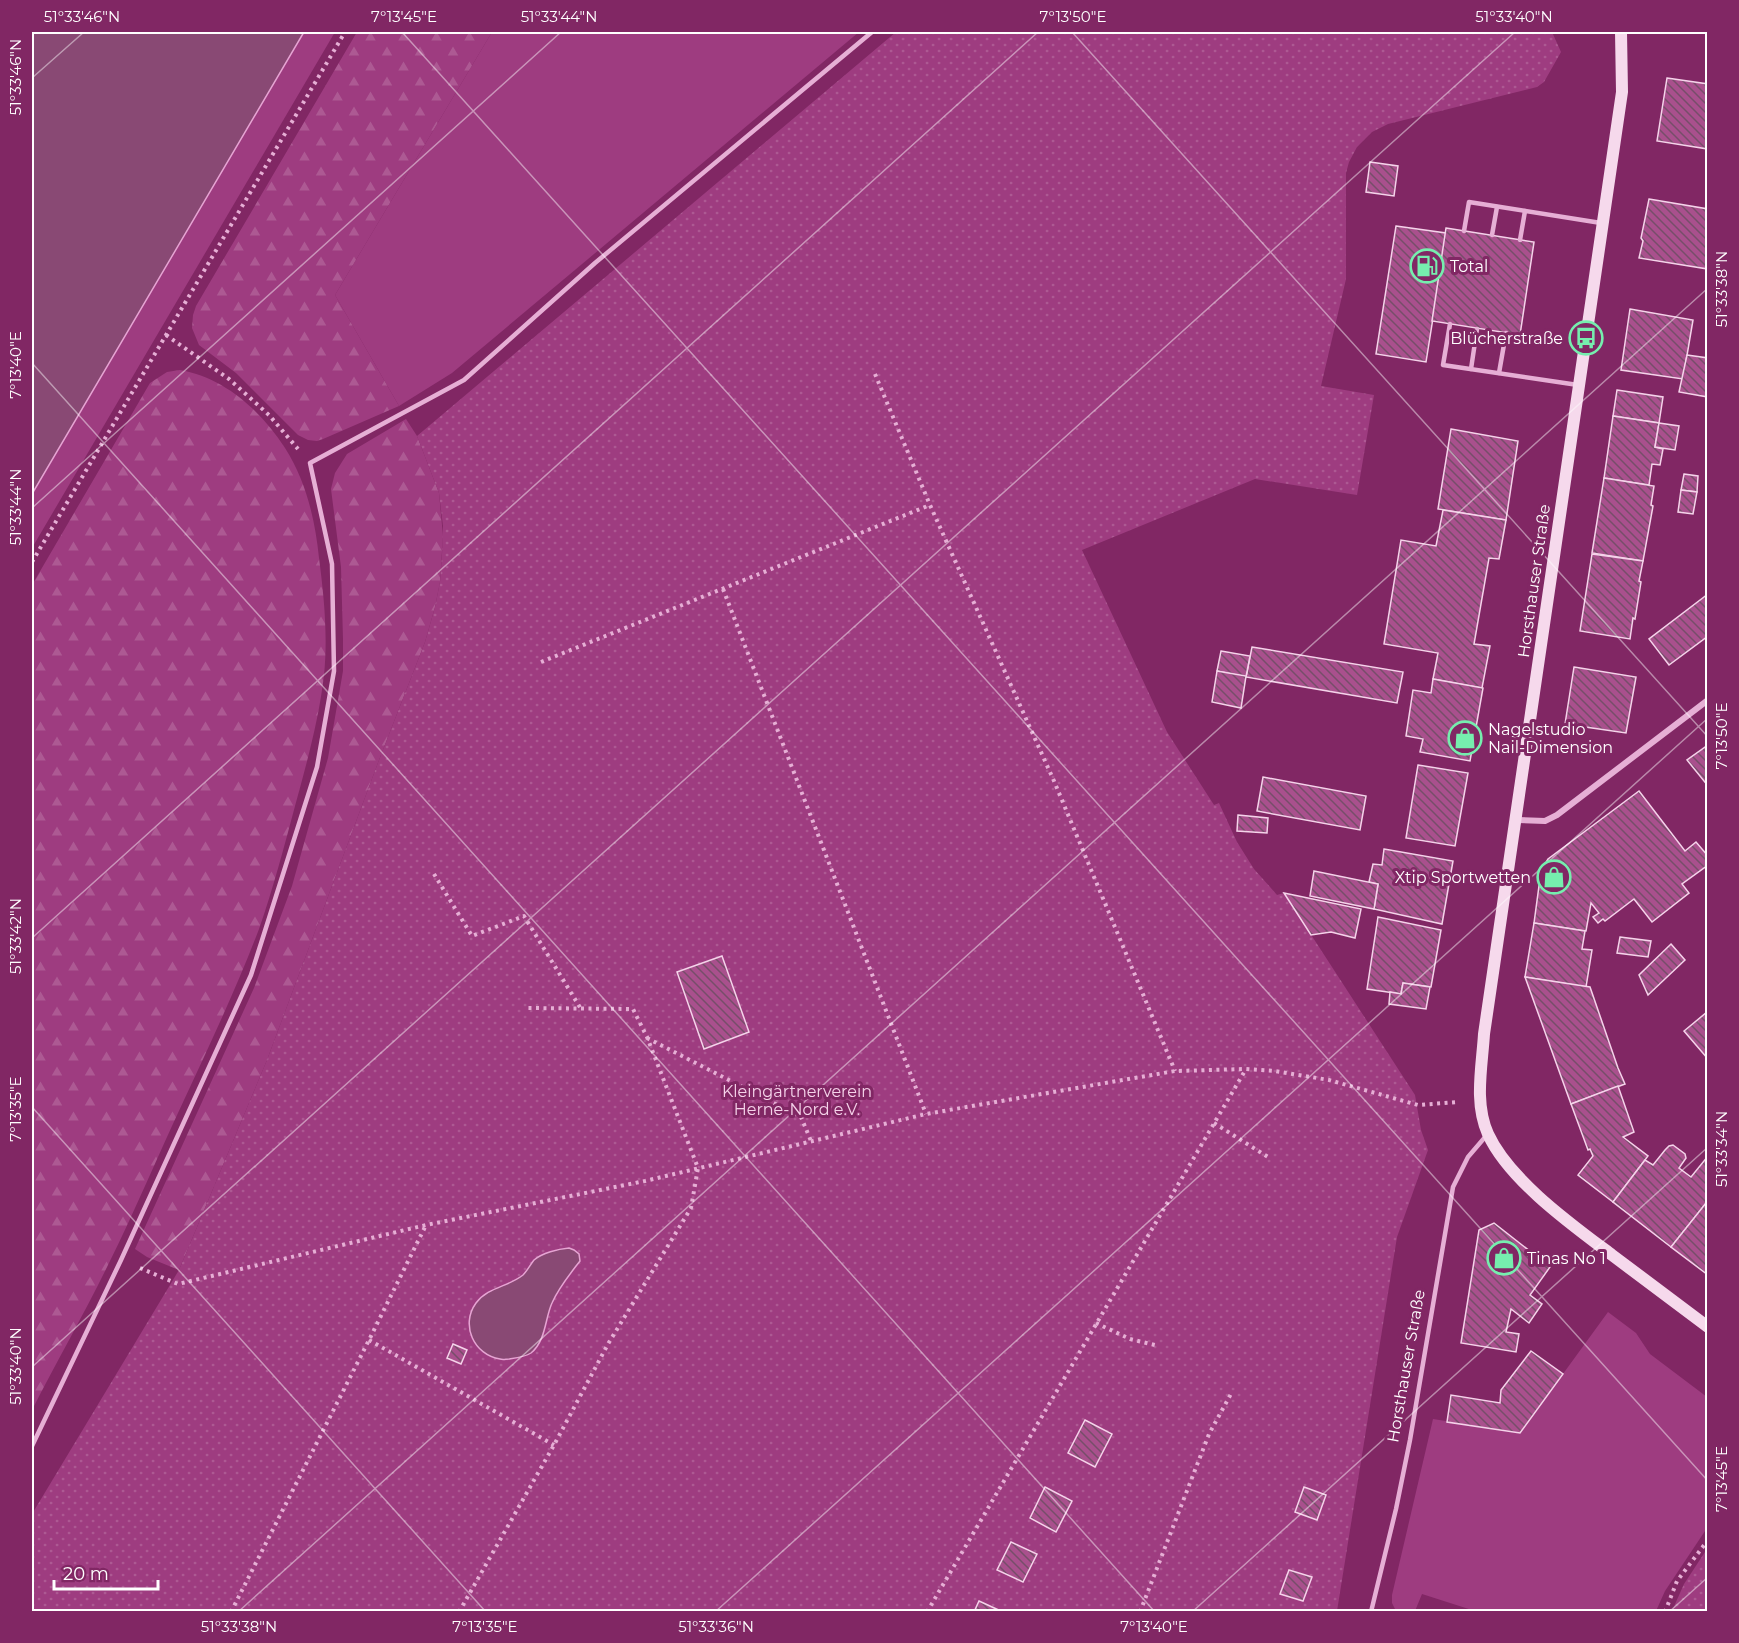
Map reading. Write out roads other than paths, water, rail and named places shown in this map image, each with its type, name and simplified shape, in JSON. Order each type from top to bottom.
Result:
[{"type":"main road","name":"Horsthauser Straße","points":[[1621,32],[1622,92],[1484,1034],[1479,1101],[1488,1134],[1505,1160],[1529,1186],[1565,1219],[1707,1327]]},
{"type":"street","points":[[1515,820],[1545,821],[1557,815],[1707,700]]},
{"type":"lane","points":[[32,1446],[121,1260],[251,975],[317,767],[334,671],[332,564],[310,463],[464,380],[596,263],[872,32]]},
{"type":"lane","points":[[1464,231],[1469,202],[1603,223]]},
{"type":"lane","points":[[1492,235],[1497,207]]},
{"type":"lane","points":[[1520,240],[1525,211]]},
{"type":"lane","points":[[1449,324],[1443,365],[1579,386]]},
{"type":"lane","points":[[1471,369],[1478,328]]},
{"type":"lane","points":[[1499,373],[1506,333]]},
{"type":"lane","name":"Horsthauser Straße","points":[[1371,1611],[1410,1440],[1454,1187],[1468,1157],[1488,1134]]},
{"type":"place","name":"Total","points":[[1427,266]]},
{"type":"place","name":"Blücherstraße","points":[[1586,338]]},
{"type":"place","name":"Nagelstudio Nail-Dimension","points":[[1465,738]]},
{"type":"place","name":"Xtip Sportwetten","points":[[1554,877]]},
{"type":"place","name":"Tinas No 1","points":[[1504,1258]]},
{"type":"park label","name":"Kleingärtnerverein Herne-Nord e.V.","points":[[797,1100]]}]
